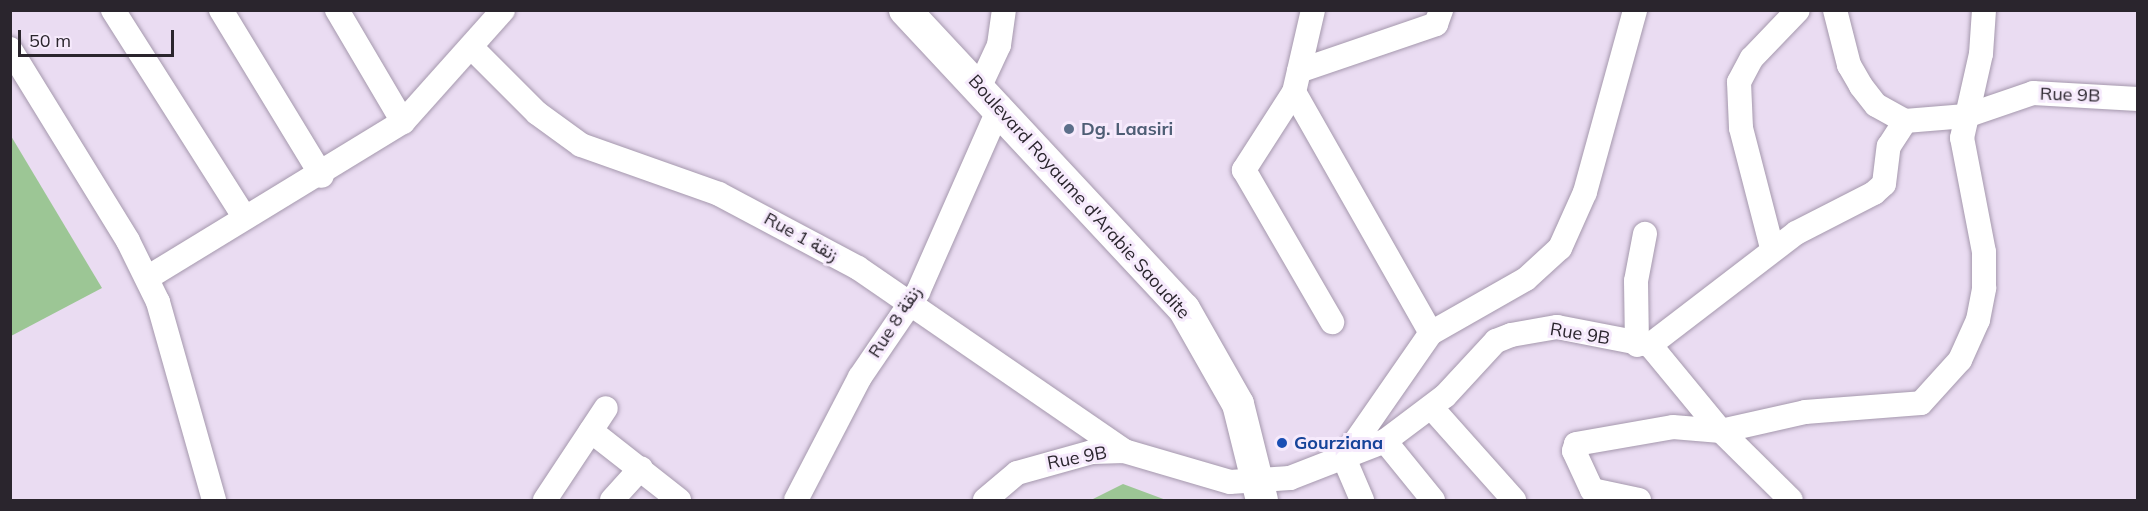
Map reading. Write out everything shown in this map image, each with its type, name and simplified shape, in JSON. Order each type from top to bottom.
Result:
[{"type":"main road","name":"Boulevard Royaume d'Arabie Saoudite","points":[[905,10],[990,96],[1185,309],[1238,404],[1261,492]]},
{"type":"street","points":[[113,10],[245,218]]},
{"type":"street","points":[[221,10],[321,176]]},
{"type":"street","points":[[336,10],[403,122]]},
{"type":"street","points":[[147,278],[245,218],[321,176],[403,122],[503,10]]},
{"type":"street","name":"Rue 8 زنقة","points":[[796,501],[860,377],[910,305],[990,96],[1004,10]]},
{"type":"street","points":[[1313,10],[1297,81],[1244,170],[1332,322]]},
{"type":"street","points":[[1297,81],[1436,24],[1441,10]]},
{"type":"street","points":[[1362,501],[1344,458],[1431,333],[1526,279],[1560,248],[1585,192],[1635,10]]},
{"type":"street","points":[[1772,249],[1741,128],[1739,82],[1752,58],[1798,10]]},
{"type":"street","points":[[1644,345],[1772,249],[1879,188],[1889,146],[1905,121],[1876,105],[1861,86],[1850,65],[1835,10]]},
{"type":"street","points":[[1639,501],[1587,497],[1574,451],[1579,442],[1673,427],[1721,431],[1805,412],[1921,404],[1960,360],[1978,320],[1985,268],[1964,158],[1966,116],[1981,54],[1984,10]]},
{"type":"street","name":"Rue 1 زنقة","points":[[471,47],[537,113],[581,146],[737,202],[858,268],[1124,451]]},
{"type":"street","points":[[10,49],[147,278],[166,328],[214,501]]},
{"type":"street","points":[[1297,81],[1431,333]]},
{"type":"street","name":"Rue 9B","points":[[1905,121],[1966,116],[2033,93],[2138,99]]},
{"type":"street","points":[[1645,234],[1636,281],[1644,345],[1721,431],[1791,501]]},
{"type":"street","name":"Rue 9B","points":[[986,501],[1006,480],[1032,467],[1092,452],[1124,451],[1261,492],[1385,441],[1431,407],[1496,341],[1511,335],[1557,327],[1644,345]]},
{"type":"street","points":[[1431,407],[1514,501]]},
{"type":"street","points":[[553,497],[606,408]]},
{"type":"street","points":[[591,431],[641,468],[679,501]]},
{"type":"street","points":[[1385,441],[1433,501]]},
{"type":"street","points":[[612,501],[641,468]]},
{"type":"green space","points":[[11,136],[102,288],[10,336]]},
{"type":"green space","points":[[1123,484],[1166,500],[1091,500]]},
{"type":"place","name":"Dg. Laasiri","points":[[1069,129]]},
{"type":"place","name":"Gourziana","points":[[1282,443]]}]
